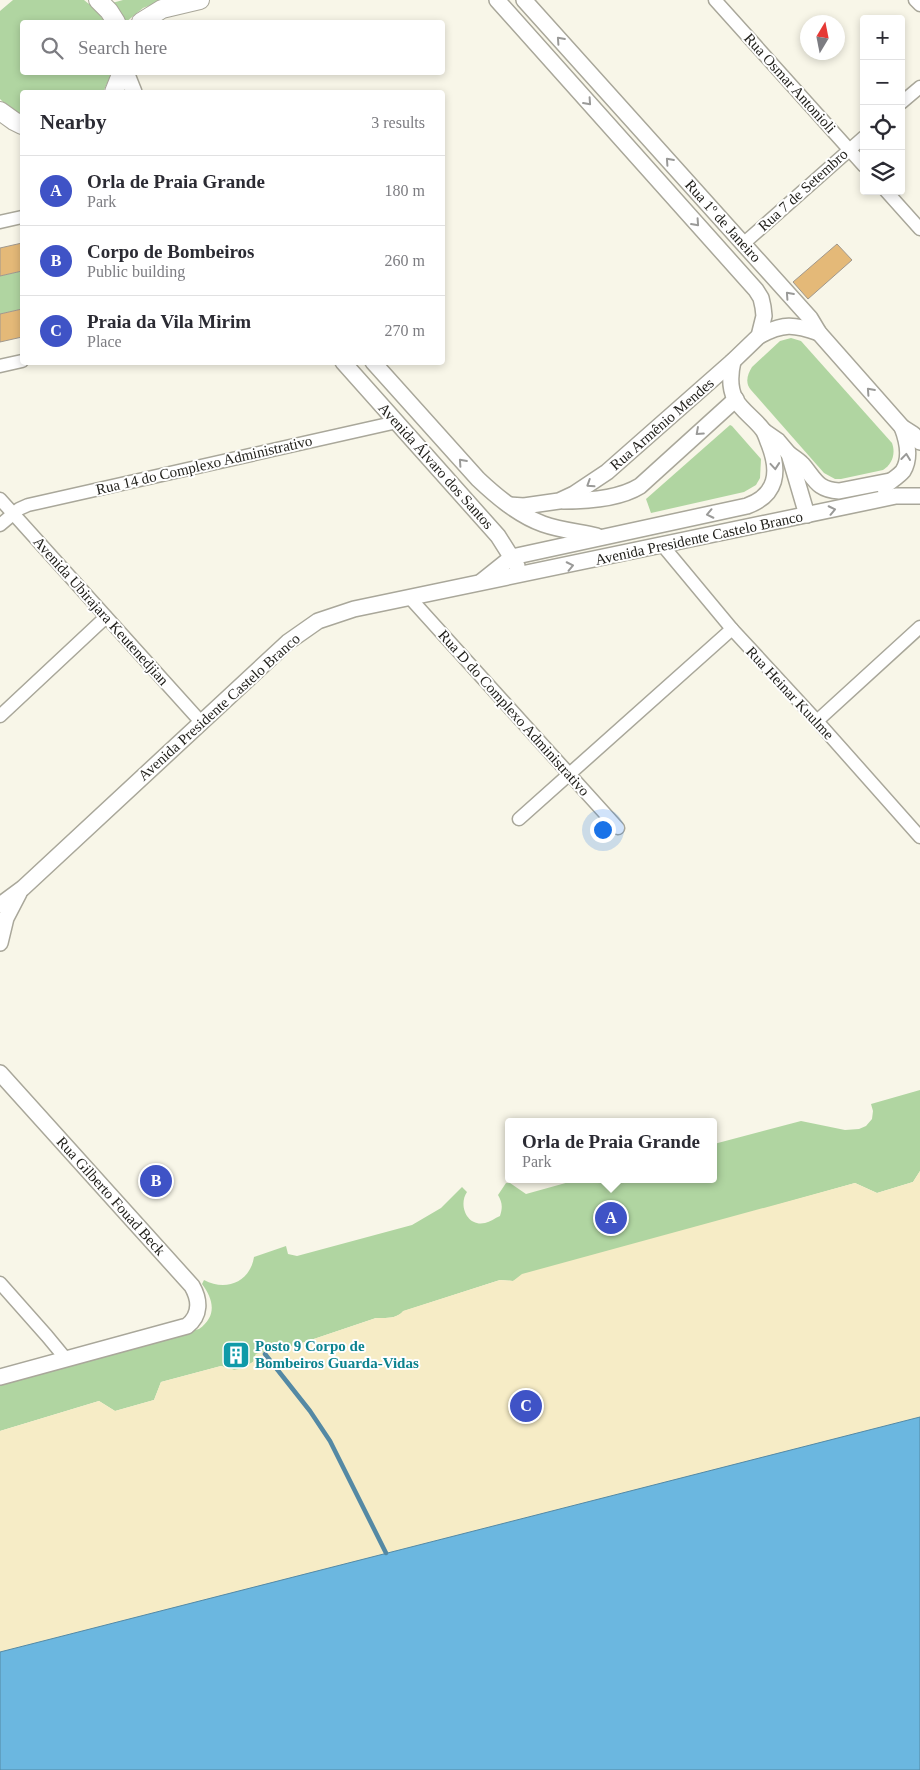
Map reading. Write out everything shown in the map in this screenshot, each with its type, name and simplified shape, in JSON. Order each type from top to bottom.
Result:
[{"type":"main road","points":[[98,0],[115,20]]},
{"type":"main road","points":[[144,20],[162,10],[200,0]]},
{"type":"main road","points":[[115,90],[121,75]]},
{"type":"main road","points":[[0,111],[20,124]]},
{"type":"street","name":"Rua 1º de Janeiro","points":[[497,0],[756,290],[761,298],[764,316],[759,336]]},
{"type":"street","name":"Rua 1º de Janeiro","points":[[524,0],[810,318],[818,333],[902,427],[913,434],[920,442]]},
{"type":"street","name":"Rua Osmar Antonioli","points":[[715,0],[860,162]]},
{"type":"street","points":[[916,0],[920,5]]},
{"type":"street","points":[[127,75],[133,90]]},
{"type":"street","points":[[905,100],[920,87]]},
{"type":"street","name":"Rua 7 de Setembro","points":[[743,244],[860,140]]},
{"type":"street","points":[[890,195],[920,229]]},
{"type":"street","points":[[0,222],[20,217]]},
{"type":"street","points":[[759,336],[772,328],[794,325],[818,333]]},
{"type":"street","name":"Rua Armênio Mendes","points":[[503,500],[524,506],[559,501],[578,491],[607,472],[733,362],[759,336]]},
{"type":"street","points":[[0,366],[20,361]]},
{"type":"street","points":[[733,362],[730,379],[736,400],[764,431],[778,441],[789,454],[801,463],[819,485],[832,491],[839,491],[890,481]]},
{"type":"street","name":"Avenida Álvaro dos Santos","points":[[347,365],[498,536],[522,576]]},
{"type":"street","name":"Avenida Álvaro dos Santos","points":[[376,365],[478,479],[503,500],[542,524],[604,538]]},
{"type":"street","points":[[559,501],[586,501],[633,490],[640,486],[736,400]]},
{"type":"street","name":"Rua 14 do Complexo Administrativo","points":[[0,525],[18,508],[28,504],[397,422]]},
{"type":"street","points":[[869,502],[903,471],[907,460],[907,446],[902,427]]},
{"type":"street","name":"Avenida Presidente Castelo Branco","points":[[479,584],[512,557],[747,506],[757,502],[765,496],[773,483],[776,473],[772,452],[764,431]]},
{"type":"street","points":[[789,454],[807,515]]},
{"type":"street","name":"Avenida Presidente Castelo Branco","points":[[0,905],[23,888],[288,642],[318,621],[354,610],[869,502],[905,495],[920,496]]},
{"type":"street","name":"Avenida Ubirajara Keutenedjian","points":[[0,499],[201,722]]},
{"type":"street","name":"Rua Heinar Kuulme","points":[[663,546],[732,629],[920,837]]},
{"type":"street","name":"Rua D do Complexo Administrativo","points":[[410,598],[618,828]]},
{"type":"street","points":[[0,716],[106,617]]},
{"type":"street","points":[[817,721],[920,626]]},
{"type":"street","points":[[519,819],[732,629]]},
{"type":"street","name":"Avenida Presidente Castelo Branco","points":[[0,943],[11,906],[23,888]]},
{"type":"street","name":"Rua Gilberto Fouad Beck","points":[[0,1073],[192,1286],[196,1293],[198,1306],[192,1322],[187,1326],[66,1359]]},
{"type":"street","points":[[0,1283],[66,1359],[0,1377]]},
{"type":"green space","points":[[13,0],[84,0],[96,10],[104,20],[20,20],[20,75],[111,75],[104,90],[20,90],[20,114],[8,107],[0,99],[0,11]]},
{"type":"green space","points":[[123,0],[164,0],[143,8],[128,20],[123,20],[112,3]]},
{"type":"green space","points":[[20,271],[20,309],[0,314],[0,276]]},
{"type":"green space","points":[[791,338],[801,341],[892,443],[894,451],[892,458],[889,465],[883,470],[841,479],[835,479],[824,473],[749,387],[747,379],[752,367],[780,341]]},
{"type":"green space","points":[[730,425],[761,459],[760,478],[756,485],[744,492],[651,513],[646,499]]},
{"type":"green space","points":[[920,1090],[920,1171],[913,1182],[877,1193],[855,1183],[513,1281],[500,1280],[404,1311],[395,1317],[376,1318],[296,1345],[256,1354],[253,1362],[241,1369],[234,1370],[221,1366],[161,1382],[154,1400],[115,1411],[99,1401],[0,1431],[0,1383],[199,1329],[209,1319],[212,1308],[209,1296],[202,1284],[204,1280],[221,1285],[236,1282],[248,1273],[254,1257],[286,1246],[288,1254],[297,1256],[412,1225],[441,1208],[462,1187],[467,1192],[463,1203],[466,1214],[473,1222],[479,1223],[487,1222],[500,1216],[502,1205],[498,1195],[506,1183],[510,1183],[526,1194],[566,1183],[717,1183],[717,1143],[801,1121],[845,1130],[859,1129],[866,1126],[872,1119],[873,1111],[871,1104]]},
{"type":"sand","points":[[920,1171],[920,1417],[0,1652],[0,1431],[99,1401],[115,1411],[154,1400],[161,1382],[221,1366],[234,1370],[241,1369],[253,1362],[256,1354],[296,1345],[376,1318],[394,1317],[403,1311],[500,1280],[513,1281],[522,1274],[855,1183],[877,1193],[913,1182]]},
{"type":"water","points":[[920,1417],[920,1770],[0,1770],[0,1652]]},
{"type":"building","points":[[20,243],[20,271],[0,276],[0,248]]},
{"type":"building","points":[[837,244],[852,260],[808,299],[793,282]]},
{"type":"building","points":[[20,309],[20,337],[0,342],[0,314]]},
{"type":"building","name":"Posto 9 Corpo de Bombeiros Guarda-Vidas","points":[[240,1344],[246,1360],[232,1366],[227,1353],[229,1349]]},
{"type":"waterway","points":[[265,1354],[310,1411],[330,1441],[386,1553]]},
{"type":"place","name":"Corpo de Bombeiros","points":[[156,1181]]},
{"type":"place","name":"Orla de Praia Grande","points":[[611,1218]]},
{"type":"place","name":"Posto 9 Corpo de Bombeiros Guarda-Vidas","points":[[236,1355]]},
{"type":"place","name":"Praia da Vila Mirim","points":[[526,1406]]}]
